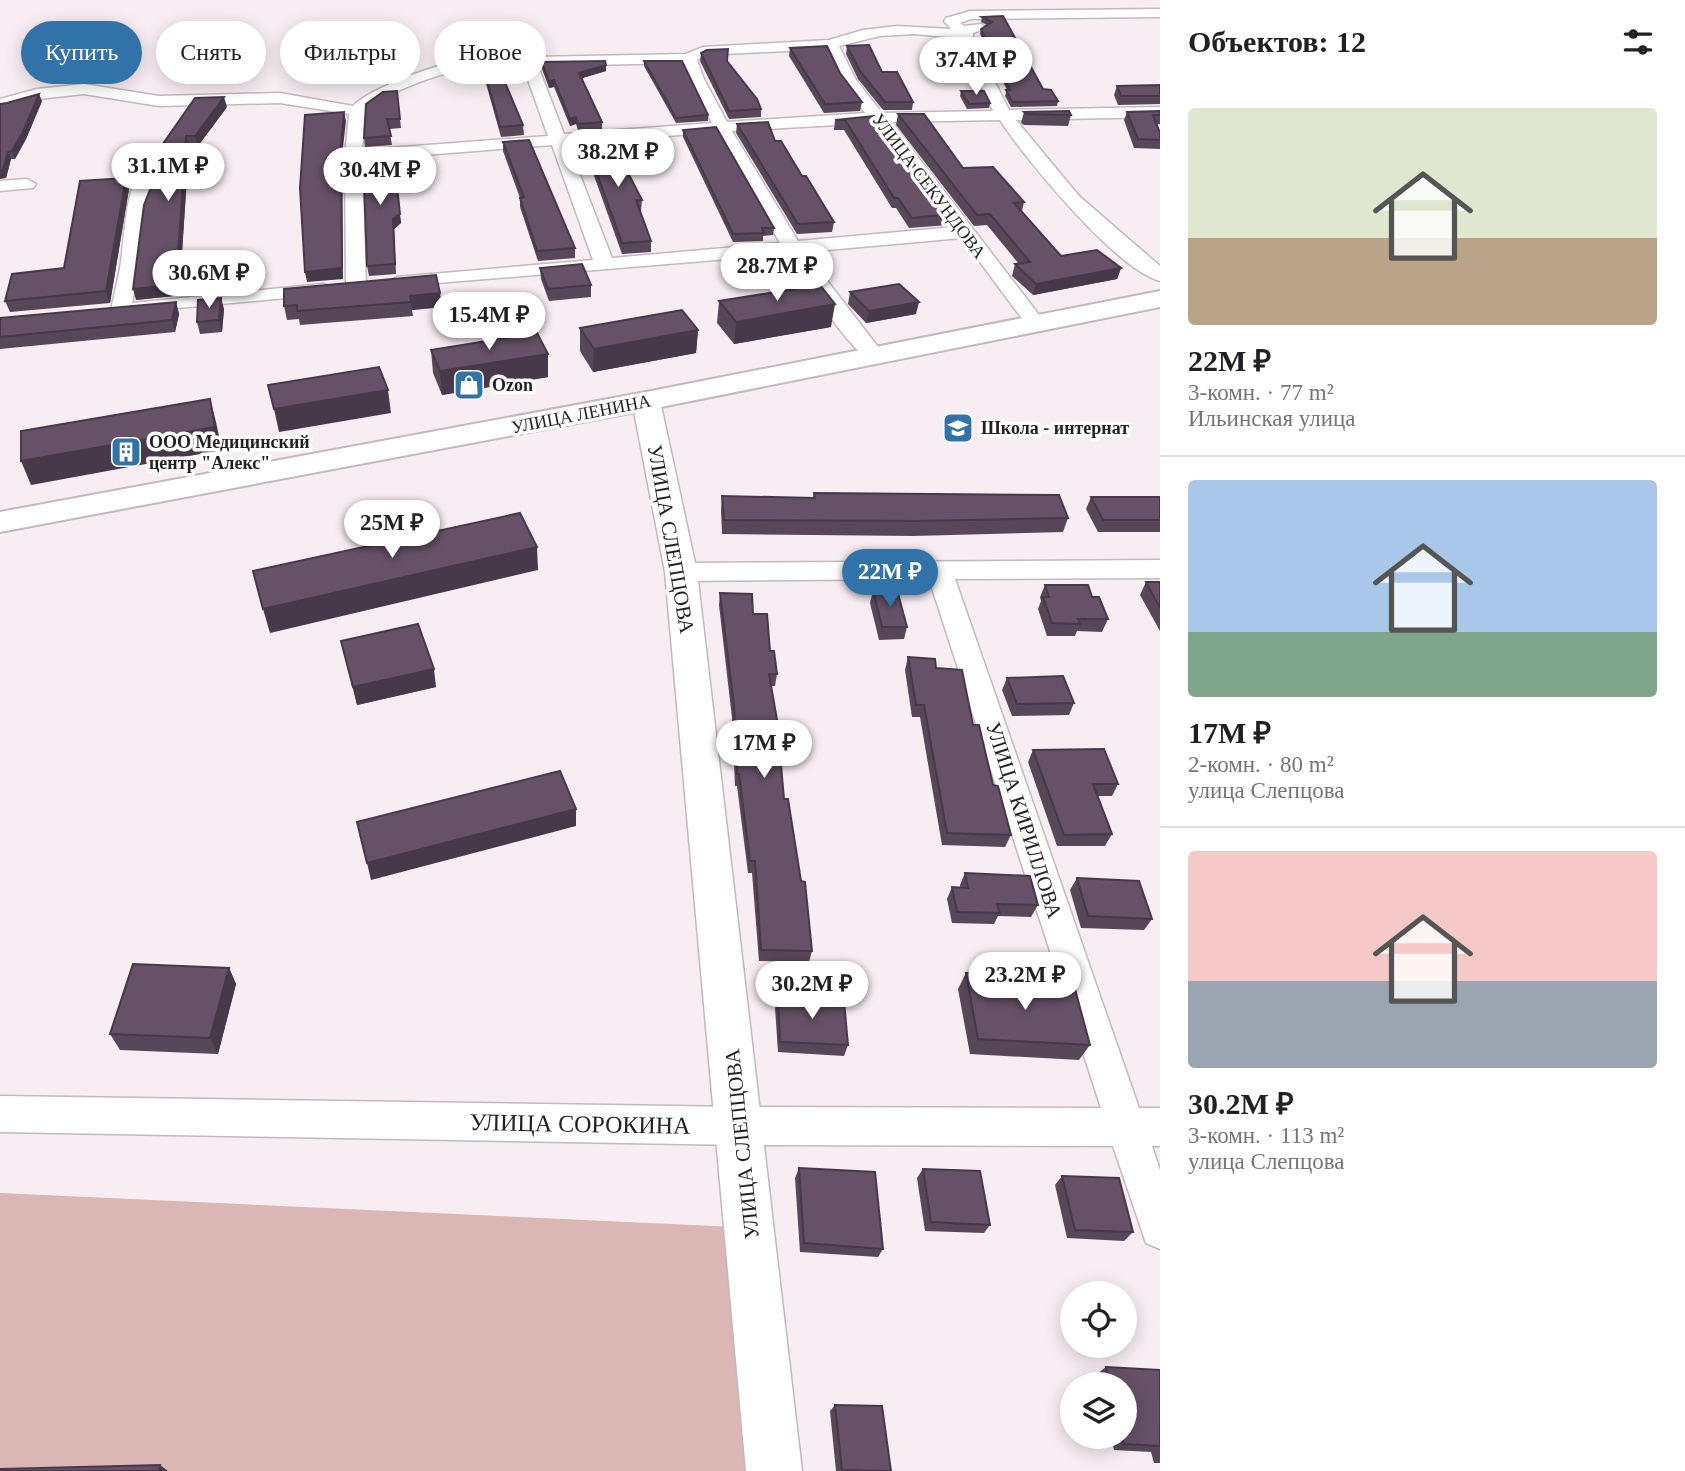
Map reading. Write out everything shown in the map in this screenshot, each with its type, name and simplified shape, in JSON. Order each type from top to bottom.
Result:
[{"type":"main road","name":"УЛИЦА ЛЕНИНА","points":[[0,522],[646,401],[1160,299]]},
{"type":"street","points":[[1160,13],[970,15],[951,21],[965,35],[1004,114],[1057,182],[1151,261],[1160,275]]},
{"type":"street","points":[[965,35],[966,30],[976,28],[1132,30]]},
{"type":"street","points":[[546,60],[689,58],[703,51],[831,44],[851,35],[925,29],[965,35]]},
{"type":"street","name":"УЛИЦА СЕКУНДОВА","points":[[831,44],[841,69],[877,118],[892,132],[1035,324]]},
{"type":"street","points":[[689,58],[696,79],[790,248],[829,305],[874,356]]},
{"type":"street","points":[[356,286],[353,156],[357,111],[368,100],[398,86],[434,74]]},
{"type":"street","points":[[537,84],[606,265]]},
{"type":"street","points":[[0,104],[37,94],[84,89],[159,101],[279,98],[357,111]]},
{"type":"street","points":[[353,156],[820,118],[1160,113]]},
{"type":"street","points":[[154,166],[142,184],[132,218],[131,260],[114,310],[964,232]]},
{"type":"street","points":[[0,186],[27,184]]},
{"type":"street","name":"УЛИЦА СЛЕПЦОВА","points":[[646,401],[681,572],[774,1471]]},
{"type":"street","points":[[681,572],[1160,569]]},
{"type":"street","name":"УЛИЦА КИРИЛЛОВА","points":[[940,572],[1013,785],[1142,1127],[1160,1228]]},
{"type":"street","name":"УЛИЦА СОРОКИНА","points":[[0,1114],[740,1126],[1142,1127]]},
{"type":"shaded area","points":[[0,1193],[736,1227],[756,1471],[0,1471]]},
{"type":"building","points":[[1003,16],[1043,89],[1051,90],[1058,101],[1012,102],[1006,90],[1010,90],[981,29],[992,22],[982,17]]},
{"type":"building","points":[[869,45],[882,72],[897,72],[913,102],[885,102],[860,71],[847,46]]},
{"type":"building","points":[[827,46],[840,73],[862,102],[825,104],[790,48]]},
{"type":"building","points":[[728,49],[727,61],[757,99],[761,109],[729,111],[701,53]]},
{"type":"building","points":[[605,61],[606,65],[579,73],[602,122],[578,124],[576,117],[570,119],[554,80],[549,82],[546,62]]},
{"type":"building","points":[[644,61],[682,61],[708,115],[676,118]]},
{"type":"building","points":[[488,84],[506,84],[523,125],[500,127]]},
{"type":"building","points":[[1160,85],[1160,96],[1121,96],[1117,86]]},
{"type":"building","points":[[397,91],[400,119],[387,119],[391,136],[364,138],[366,104],[383,92]]},
{"type":"building","points":[[961,91],[984,91],[990,103],[969,104]]},
{"type":"building","points":[[39,94],[23,132],[12,151],[8,152],[3,170],[0,171],[0,104]]},
{"type":"building","points":[[224,97],[195,136],[186,136],[177,270],[183,270],[180,284],[133,289],[144,205],[163,157],[158,151],[195,98]]},
{"type":"building","points":[[1069,111],[1071,115],[1024,112]]},
{"type":"building","points":[[1160,111],[1160,115],[1153,115],[1160,140],[1138,139],[1127,112]]},
{"type":"building","points":[[344,112],[341,146],[342,268],[305,272],[300,188],[305,115]]},
{"type":"building","points":[[898,114],[924,114],[963,168],[993,167],[1024,202],[1014,203],[1061,256],[1097,250],[1121,268],[1036,284],[1015,264],[1030,262],[990,214],[977,215]]},
{"type":"building","points":[[874,116],[886,127],[952,214],[912,218],[898,198],[894,198],[845,120],[835,120]]},
{"type":"building","points":[[768,122],[775,141],[781,141],[834,222],[798,224],[737,124]]},
{"type":"building","points":[[716,127],[774,228],[762,228],[764,233],[733,234],[683,130]]},
{"type":"building","points":[[608,133],[622,170],[626,169],[642,200],[636,200],[651,241],[622,243],[583,135]]},
{"type":"building","points":[[529,140],[575,248],[537,251],[520,198],[524,197],[503,142]]},
{"type":"building","points":[[394,151],[394,186],[397,186],[400,214],[393,219],[395,264],[367,266],[363,153]]},
{"type":"building","points":[[126,178],[106,291],[5,301],[12,274],[64,268],[80,181]]},
{"type":"building","points":[[582,264],[591,285],[548,289],[540,268]]},
{"type":"building","points":[[436,275],[440,293],[410,296],[411,302],[297,311],[297,305],[284,306],[284,289]]},
{"type":"building","points":[[899,284],[919,302],[869,311],[850,292]]},
{"type":"building","points":[[820,285],[835,304],[736,322],[719,301]]},
{"type":"building","points":[[221,298],[219,320],[197,322],[198,300]]},
{"type":"building","points":[[176,302],[172,320],[0,337],[0,318]]},
{"type":"building","points":[[682,310],[698,330],[594,349],[580,328]]},
{"type":"building","points":[[537,333],[548,354],[440,371],[431,350]]},
{"type":"building","points":[[379,367],[388,390],[274,409],[268,385]]},
{"type":"building","points":[[210,399],[215,427],[21,461],[21,431]]},
{"type":"building","points":[[814,493],[1059,495],[1068,518],[917,521],[724,520],[722,496],[815,498]]},
{"type":"building","points":[[1091,497],[1160,497],[1160,520],[1103,520]]},
{"type":"building","points":[[520,513],[537,547],[263,609],[253,571]]},
{"type":"building","points":[[1146,582],[1160,582],[1160,608]]},
{"type":"building","points":[[1045,585],[1088,585],[1092,597],[1099,597],[1108,619],[1078,619],[1080,624],[1052,623],[1043,597],[1049,597]]},
{"type":"building","points":[[873,590],[897,590],[907,627],[882,627]]},
{"type":"building","points":[[720,593],[752,594],[753,614],[767,614],[770,651],[774,651],[777,674],[769,674],[777,720],[784,799],[788,799],[801,881],[805,882],[812,951],[761,950],[755,861],[750,861],[737,774],[734,706]]},
{"type":"building","points":[[418,624],[434,669],[353,687],[341,641]]},
{"type":"building","points":[[908,657],[935,659],[936,668],[962,670],[973,725],[979,725],[993,785],[998,786],[1011,835],[947,833],[924,705],[916,705]]},
{"type":"building","points":[[1063,676],[1074,703],[1017,704],[1007,678]]},
{"type":"building","points":[[1104,749],[1118,784],[1093,784],[1112,834],[1064,835],[1033,750]]},
{"type":"building","points":[[560,771],[576,809],[367,863],[357,822]]},
{"type":"building","points":[[965,873],[1030,876],[1038,905],[997,904],[1000,913],[957,912],[952,887],[968,888]]},
{"type":"building","points":[[1077,878],[1139,881],[1152,919],[1088,916]]},
{"type":"building","points":[[133,964],[229,968],[210,1038],[110,1034]]},
{"type":"building","points":[[966,973],[1012,975],[1014,986],[1075,989],[1090,1045],[978,1039]]},
{"type":"building","points":[[778,997],[844,1001],[848,1045],[780,1042]]},
{"type":"building","points":[[799,1168],[875,1172],[883,1249],[804,1243]]},
{"type":"building","points":[[923,1169],[980,1171],[990,1225],[931,1222]]},
{"type":"building","points":[[1062,1176],[1119,1178],[1133,1232],[1075,1230]]},
{"type":"building","points":[[1106,1367],[1160,1370],[1160,1446],[1137,1445],[1137,1372],[1107,1372]]},
{"type":"building","points":[[835,1405],[882,1406],[891,1471],[842,1470]]},
{"type":"building","points":[[160,1465],[159,1471],[0,1471],[0,1469]]},
{"type":"place","name":"Ozon","points":[[469,385]]},
{"type":"place","name":"Школа - интернат","points":[[958,428]]},
{"type":"place","name":"ООО Медицинский центр \"Алекс\"","points":[[126,452]]}]
